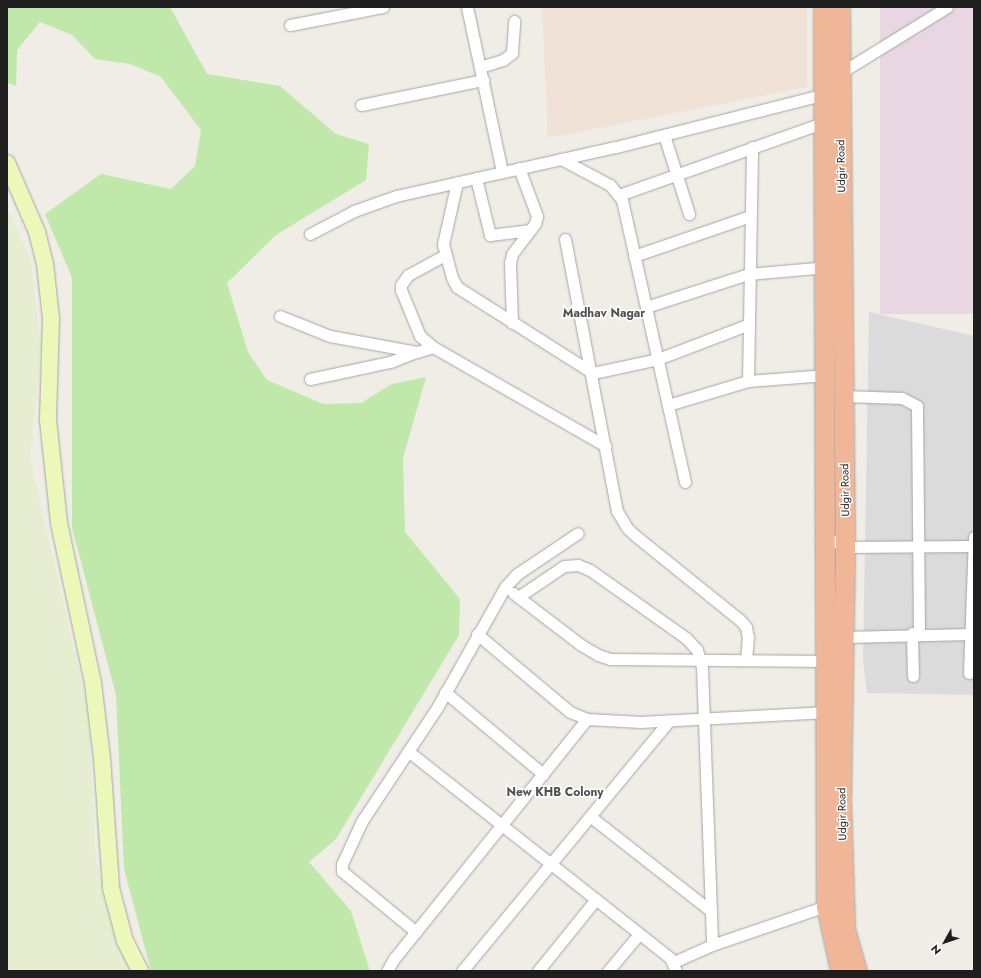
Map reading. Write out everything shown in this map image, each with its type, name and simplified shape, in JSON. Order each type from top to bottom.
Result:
[{"type":"highway","name":"Udgir Road","points":[[824,7],[830,83],[835,266],[826,375],[826,906],[840,971]]},
{"type":"highway","name":"Udgir Road","points":[[840,7],[825,122],[844,396],[845,547],[841,800],[846,929],[857,971]]},
{"type":"main road","points":[[7,163],[37,232],[45,264],[51,318],[48,420],[59,523],[93,683],[102,758],[111,888],[126,941],[140,971]]},
{"type":"street","points":[[290,25],[383,7]]},
{"type":"street","points":[[467,7],[502,172]]},
{"type":"street","points":[[310,234],[354,212],[396,196],[664,135],[830,83],[947,7]]},
{"type":"street","points":[[480,67],[504,60],[512,53],[514,21]]},
{"type":"street","points":[[361,104],[483,80]]},
{"type":"street","points":[[620,195],[676,173],[825,122]]},
{"type":"street","points":[[664,135],[690,214]]},
{"type":"street","points":[[748,381],[747,325],[752,147]]},
{"type":"street","points":[[561,159],[610,185],[620,195],[686,482]]},
{"type":"street","points":[[512,323],[510,263],[517,245],[529,230],[537,216],[519,168]]},
{"type":"street","points":[[476,178],[490,235],[529,230]]},
{"type":"street","points":[[457,182],[444,237],[446,255],[457,287],[593,373],[658,358],[747,325]]},
{"type":"street","points":[[634,256],[750,216]]},
{"type":"street","points":[[565,239],[593,373],[617,511],[628,529],[740,620],[746,627],[748,638],[746,660]]},
{"type":"street","points":[[446,255],[408,275],[401,284],[401,290],[420,336],[433,347],[606,446]]},
{"type":"street","points":[[646,307],[748,274],[835,266]]},
{"type":"street","points":[[280,316],[330,336],[417,352]]},
{"type":"street","points":[[310,379],[390,362],[433,347]]},
{"type":"street","points":[[668,405],[748,381],[826,375]]},
{"type":"street","points":[[844,396],[902,398],[916,406],[919,546],[913,676]]},
{"type":"street","points":[[416,932],[342,871],[341,867],[362,822],[445,692],[504,587],[517,574],[578,533]]},
{"type":"street","points":[[827,537],[845,547],[974,546]]},
{"type":"street","points":[[969,673],[974,537]]},
{"type":"street","points":[[518,597],[564,566],[578,565],[590,570],[686,638],[701,659],[712,945]]},
{"type":"street","points":[[504,587],[598,655],[610,659],[827,661]]},
{"type":"street","points":[[844,637],[916,633],[971,634]]},
{"type":"street","points":[[477,634],[570,712],[587,719],[617,722],[669,721],[827,712]]},
{"type":"street","points":[[445,692],[543,774]]},
{"type":"street","points":[[388,971],[416,932],[587,719]]},
{"type":"street","points":[[462,971],[669,721]]},
{"type":"street","points":[[408,751],[596,899],[639,934],[675,967],[712,945],[826,906]]},
{"type":"street","points":[[591,817],[711,911]]},
{"type":"street","points":[[538,971],[596,899]]},
{"type":"street","points":[[608,971],[639,934]]},
{"type":"shaded area","points":[[542,7],[807,7],[807,87],[548,138]]},
{"type":"shaded area","points":[[880,7],[974,7],[974,314],[880,314]]},
{"type":"shaded area","points":[[869,312],[974,336],[974,695],[867,693],[863,660]]},
{"type":"green space","points":[[7,7],[170,7],[207,74],[280,86],[336,134],[369,144],[366,180],[276,235],[227,283],[248,352],[267,380],[323,404],[361,403],[392,384],[426,377],[403,458],[405,532],[460,599],[459,635],[336,839],[309,862],[351,911],[370,971],[151,971],[124,869],[116,695],[72,528],[72,278],[45,214],[101,174],[171,189],[195,166],[201,130],[161,77],[130,64],[95,59],[72,35],[40,22],[17,50],[16,86],[7,83]]},
{"type":"green space","points":[[7,207],[31,261],[41,349],[30,459],[88,710],[96,863],[129,971],[7,971]]},
{"type":"district","name":"Madhav Nagar","points":[[604,314]]},
{"type":"district","name":"New KHB Colony","points":[[555,793]]}]
